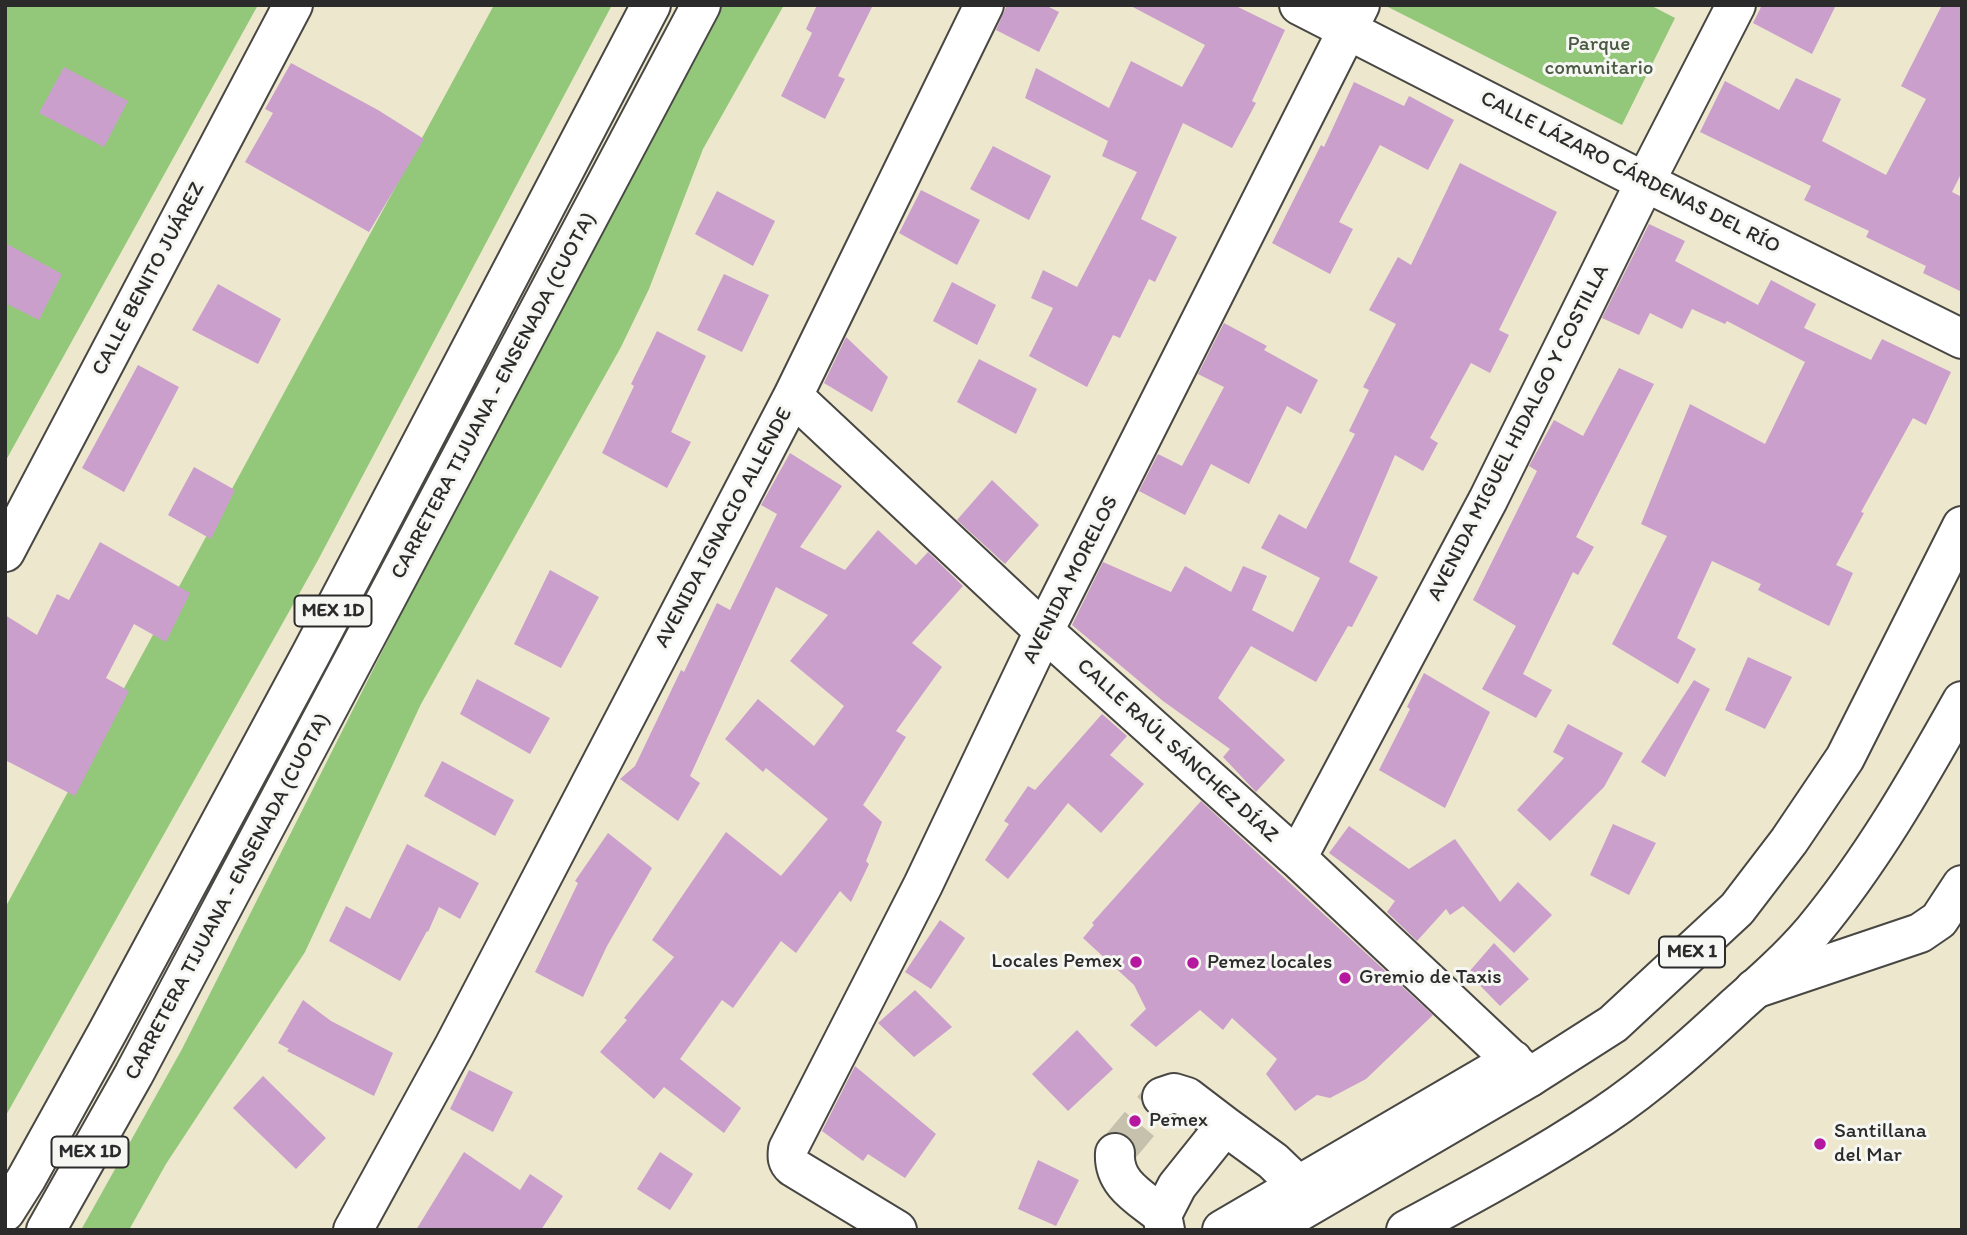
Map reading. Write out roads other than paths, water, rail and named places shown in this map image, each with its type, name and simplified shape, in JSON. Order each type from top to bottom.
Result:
[{"type":"main road","name":"CALLE BENITO JUÁREZ","points":[[5,552],[293,5]]},
{"type":"main road","name":"CARRETERA TIJUANA - ENSENADA (CUOTA)","points":[[5,1212],[26,1180],[108,1031],[298,678],[651,5]]},
{"type":"main road","name":"CARRETERA TIJUANA - ENSENADA (CUOTA)","points":[[46,1230],[134,1074],[701,5]]},
{"type":"main road","name":"AVENIDA IGNACIO ALLENDE","points":[[361,1217],[454,1046],[793,396],[984,5]]},
{"type":"main road","name":"CALLE LÁZARO CÁRDENAS DEL RÍO","points":[[1299,5],[1354,18],[1645,182],[1962,339]]},
{"type":"main road","name":"AVENIDA MIGUEL HIDALGO Y COSTILLA","points":[[1297,858],[1488,500],[1736,5]]},
{"type":"main road","name":"AVENIDA MORELOS","points":[[897,1230],[793,1167],[787,1157],[788,1149],[923,885],[1044,631],[1354,18]]},
{"type":"main road","name":"CALLE RAÚL SÁNCHEZ DÍAZ","points":[[793,396],[1044,631],[1297,858],[1522,1069]]},
{"type":"main road","name":"MEX 1","points":[[1268,1230],[1304,1196],[1522,1069],[1613,1024],[1737,909],[1789,841],[1845,758],[1962,526]]},
{"type":"main road","points":[[1406,1230],[1524,1166],[1604,1115],[1680,1058],[1754,989],[1811,933],[1851,884],[1911,794],[1962,701]]},
{"type":"main road","points":[[1754,989],[1920,933],[1940,920],[1962,885]]},
{"type":"main road","points":[[1162,1097],[1174,1093],[1187,1097],[1273,1161],[1304,1196],[1222,1230]]},
{"type":"main road","points":[[1115,1153],[1114,1166],[1119,1178],[1163,1223],[1177,1186],[1226,1126]]},
{"type":"tunnel","points":[[1115,1153],[1162,1097]]},
{"type":"place","name":"Locales Pemex","points":[[1136,962]]},
{"type":"place","name":"Pemez locales","points":[[1193,963]]},
{"type":"place","name":"Gremio de Taxis","points":[[1345,978]]},
{"type":"place","name":"Pemex","points":[[1135,1121]]},
{"type":"place","name":"Santillana del Mar","points":[[1820,1144]]},
{"type":"park label","name":"Parque comunitario","points":[[1599,57]]}]
